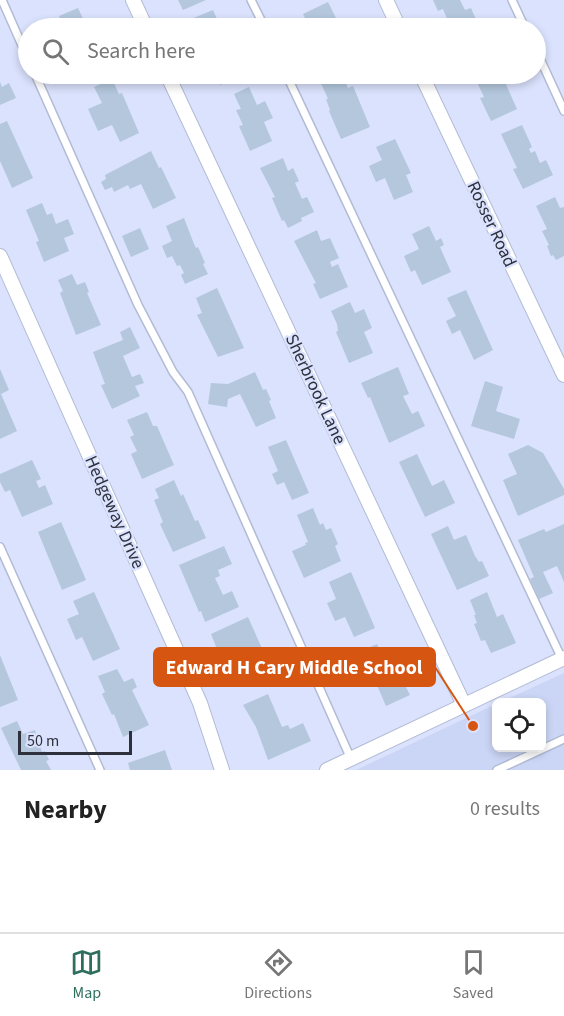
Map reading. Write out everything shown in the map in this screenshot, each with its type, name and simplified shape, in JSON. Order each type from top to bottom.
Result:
[{"type":"street","points":[[133,0],[141,18]]},
{"type":"street","points":[[386,0],[394,18]]},
{"type":"street","name":"Sherbrook Lane","points":[[172,84],[464,705]]},
{"type":"street","name":"Rosser Road","points":[[426,84],[564,375]]},
{"type":"street","name":"Hedgeway Drive","points":[[0,256],[200,703],[222,770]]},
{"type":"street","points":[[327,770],[563,659]]},
{"type":"lane","points":[[2,0],[18,36]]},
{"type":"lane","points":[[251,0],[260,18]]},
{"type":"lane","points":[[512,0],[520,18]]},
{"type":"lane","points":[[546,72],[564,111]]},
{"type":"lane","points":[[39,84],[138,305],[173,372],[188,392],[351,759]]},
{"type":"lane","points":[[291,84],[563,659]]},
{"type":"lane","points":[[0,547],[100,770]]},
{"type":"lane","points":[[497,770],[564,739]]},
{"type":"shaded area","points":[[564,673],[564,770],[356,770],[492,706],[492,752],[546,752],[546,698],[510,698]]},
{"type":"building","points":[[178,0],[206,0],[183,10]]},
{"type":"building","points":[[433,0],[460,0],[465,10],[471,8],[476,18],[447,18],[443,9],[438,11]]},
{"type":"building","points":[[328,2],[336,18],[305,18],[303,14]]},
{"type":"building","points":[[78,8],[83,18],[60,18],[59,16]]},
{"type":"building","points":[[213,10],[217,18],[193,18]]},
{"type":"building","points":[[0,82],[2,87],[9,83],[16,98],[0,105]]},
{"type":"building","points":[[101,84],[114,84],[119,94],[122,93],[139,133],[120,142],[112,125],[98,131],[88,109],[102,103],[94,87]]},
{"type":"building","points":[[321,84],[346,84],[348,88],[353,86],[370,127],[341,139],[329,111],[326,99],[328,99]]},
{"type":"building","points":[[478,84],[506,84],[517,109],[491,121],[480,98],[484,97]]},
{"type":"building","points":[[249,87],[257,105],[265,101],[273,118],[264,122],[272,141],[250,151],[239,126],[243,125],[236,110],[241,109],[234,94]]},
{"type":"building","points":[[7,121],[33,178],[12,188],[0,161],[0,124]]},
{"type":"building","points":[[522,125],[532,147],[529,149],[531,153],[535,151],[540,163],[546,160],[553,175],[523,189],[513,169],[517,168],[501,134]]},
{"type":"building","points":[[395,139],[411,173],[406,175],[413,192],[394,200],[385,178],[376,182],[369,166],[382,160],[376,147]]},
{"type":"building","points":[[151,151],[176,198],[153,209],[141,184],[130,189],[128,185],[114,192],[112,187],[105,190],[101,182],[106,179],[105,175]]},
{"type":"building","points":[[283,158],[288,171],[293,168],[299,181],[295,183],[302,199],[307,197],[314,212],[288,228],[284,220],[282,221],[272,198],[275,197],[260,168]]},
{"type":"building","points":[[555,197],[560,208],[564,207],[564,256],[556,260],[553,255],[551,256],[547,246],[549,245],[542,231],[547,229],[536,206]]},
{"type":"building","points":[[42,203],[47,215],[52,213],[56,224],[68,219],[74,234],[64,238],[69,251],[44,262],[36,242],[39,241],[26,210]]},
{"type":"building","points":[[184,218],[208,274],[185,284],[181,275],[184,273],[180,265],[177,266],[172,256],[167,258],[162,246],[172,241],[166,226]]},
{"type":"building","points":[[429,226],[436,241],[441,238],[444,245],[440,247],[451,272],[422,285],[415,270],[411,272],[404,256],[419,249],[412,234]]},
{"type":"building","points":[[140,228],[149,249],[131,257],[122,236]]},
{"type":"building","points":[[317,230],[321,241],[330,238],[339,258],[330,262],[332,267],[338,264],[348,287],[320,299],[313,284],[316,283],[294,241]]},
{"type":"building","points":[[72,274],[77,285],[85,282],[89,292],[87,293],[101,325],[76,335],[60,293],[63,291],[58,280]]},
{"type":"building","points":[[217,288],[244,348],[218,357],[197,315],[202,313],[196,298]]},
{"type":"building","points":[[466,290],[493,350],[474,360],[460,330],[452,334],[446,321],[456,316],[447,298]]},
{"type":"building","points":[[350,302],[355,313],[364,309],[372,328],[364,332],[373,353],[349,363],[336,332],[338,331],[337,324],[331,311]]},
{"type":"building","points":[[130,327],[140,348],[123,356],[132,377],[140,374],[144,383],[135,386],[140,396],[112,409],[101,385],[105,384],[93,352],[123,340],[120,332]]},
{"type":"building","points":[[398,367],[409,394],[403,396],[412,414],[418,411],[425,426],[389,443],[370,397],[368,398],[361,383]]},
{"type":"building","points":[[0,369],[9,390],[1,394],[17,431],[0,439]]},
{"type":"building","points":[[255,372],[263,390],[266,389],[276,418],[256,427],[240,394],[228,399],[227,407],[208,404],[211,383],[228,384]]},
{"type":"building","points":[[485,381],[503,387],[496,411],[520,419],[514,439],[471,426]]},
{"type":"building","points":[[147,412],[153,426],[157,426],[174,465],[142,479],[131,454],[137,451],[130,437],[134,435],[127,420]]},
{"type":"building","points":[[286,440],[309,493],[292,500],[284,482],[277,485],[272,474],[278,471],[268,447]]},
{"type":"building","points":[[528,445],[543,453],[564,489],[564,495],[518,516],[503,480],[517,474],[508,454]]},
{"type":"building","points":[[417,454],[432,486],[444,480],[455,503],[425,517],[399,462]]},
{"type":"building","points":[[32,460],[41,479],[36,481],[39,488],[45,485],[53,504],[22,517],[10,490],[5,492],[0,482],[0,474]]},
{"type":"building","points":[[174,480],[206,538],[173,552],[160,524],[163,522],[154,500],[159,498],[155,489]]},
{"type":"building","points":[[313,508],[320,525],[323,523],[326,530],[331,528],[338,544],[335,546],[341,561],[304,578],[292,551],[308,542],[297,515]]},
{"type":"building","points":[[61,522],[86,580],[62,590],[38,532]]},
{"type":"building","points":[[564,524],[564,582],[557,566],[543,572],[553,593],[539,599],[530,579],[534,577],[518,540],[544,529],[546,532]]},
{"type":"building","points":[[448,526],[454,540],[466,535],[475,556],[479,562],[482,561],[489,576],[457,590],[431,534]]},
{"type":"building","points":[[224,546],[232,564],[218,570],[220,576],[215,578],[223,595],[232,591],[239,607],[205,622],[179,565]]},
{"type":"building","points":[[351,572],[375,628],[354,637],[345,617],[335,621],[327,603],[336,599],[329,582]]},
{"type":"building","points":[[94,592],[120,649],[93,661],[82,637],[76,640],[67,619],[79,614],[73,601]]},
{"type":"building","points":[[487,592],[497,617],[503,614],[516,643],[491,653],[485,640],[481,641],[474,624],[477,623],[474,615],[476,615],[470,600]]},
{"type":"building","points":[[248,617],[272,671],[249,682],[234,648],[219,654],[211,634]]},
{"type":"building","points":[[377,644],[384,660],[389,658],[396,674],[399,673],[410,695],[386,706],[370,669],[362,673],[354,654]]},
{"type":"building","points":[[0,655],[18,700],[0,707]]},
{"type":"building","points":[[117,669],[124,682],[133,678],[137,687],[132,690],[149,725],[123,737],[114,714],[112,715],[102,694],[105,692],[98,676]]},
{"type":"building","points":[[268,694],[282,727],[288,725],[290,729],[303,723],[311,741],[268,760],[256,727],[243,705]]},
{"type":"building","points":[[17,721],[23,734],[35,730],[42,752],[45,751],[49,760],[46,761],[51,770],[21,770],[1,728]]},
{"type":"building","points":[[165,750],[172,770],[130,770],[128,763]]},
{"type":"place","name":"Edward H Cary Middle School","points":[[473,726]]}]
